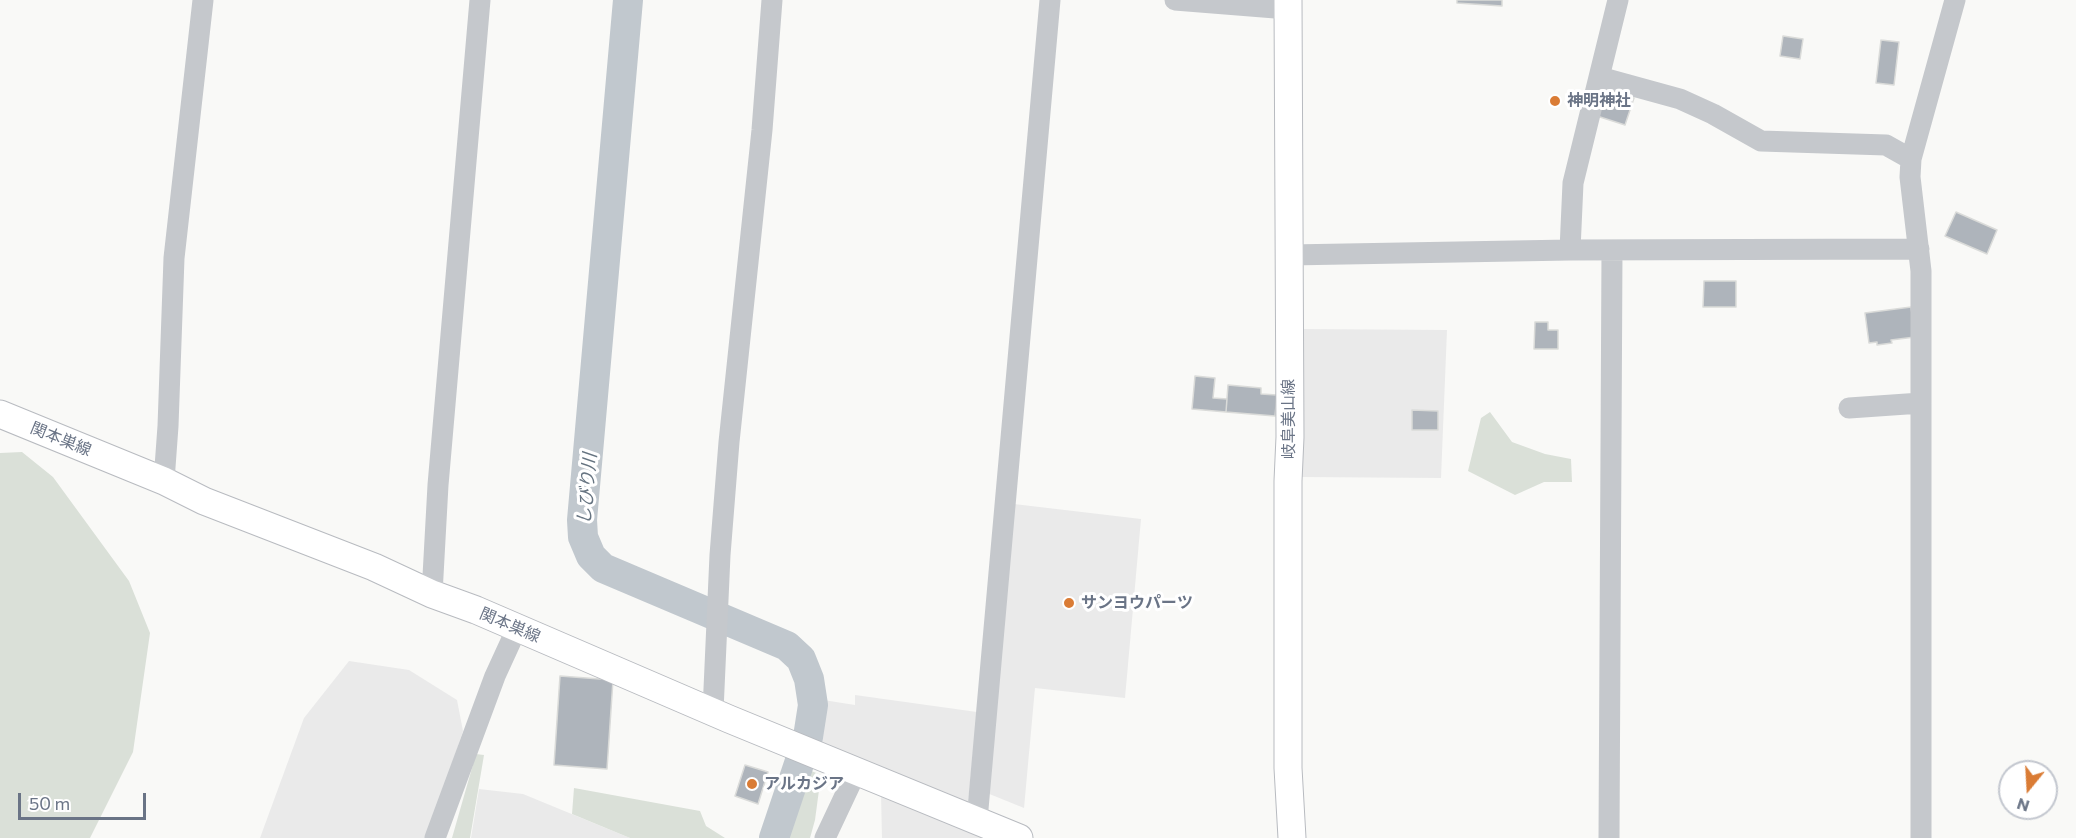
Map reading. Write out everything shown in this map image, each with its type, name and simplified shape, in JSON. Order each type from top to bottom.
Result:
[{"type":"main road","name":"岐阜美山線","points":[[1288,4],[1290,437],[1288,768],[1292,838]]},
{"type":"main road","name":"関本巣線","points":[[0,414],[164,481],[204,501],[374,567],[432,594],[476,610],[1019,838]]},
{"type":"street","points":[[164,481],[174,258],[203,0]]},
{"type":"street","points":[[432,594],[438,485],[480,0]]},
{"type":"street","points":[[713,711],[720,555],[729,442],[762,130],[772,0]]},
{"type":"street","points":[[977,820],[1050,0]]},
{"type":"street","points":[[1175,0],[1288,4]]},
{"type":"street","points":[[1570,250],[1573,183],[1618,0]]},
{"type":"street","points":[[1921,838],[1921,271],[1910,177],[1911,159],[1955,0]]},
{"type":"street","points":[[1600,77],[1680,99],[1713,114],[1761,141],[1886,145],[1911,159]]},
{"type":"street","points":[[1289,255],[1570,250],[1918,249]]},
{"type":"street","points":[[1609,838],[1612,250]]},
{"type":"street","points":[[1849,408],[1921,403]]},
{"type":"street","points":[[435,838],[495,676],[517,628]]},
{"type":"street","points":[[825,838],[857,770]]},
{"type":"shaded area","points":[[1300,329],[1447,330],[1441,478],[1301,477]]},
{"type":"shaded area","points":[[1490,412],[1512,442],[1545,454],[1571,459],[1572,482],[1544,482],[1515,495],[1468,471],[1481,418]]},
{"type":"shaded area","points":[[22,452],[53,477],[129,581],[150,633],[133,752],[90,838],[0,838],[0,453]]},
{"type":"shaded area","name":"サンヨウパーツ","points":[[1014,504],[1141,519],[1125,698],[1035,688],[1024,808],[987,793]]},
{"type":"shaded area","points":[[349,661],[409,670],[457,700],[463,731],[428,838],[260,838],[304,718]]},
{"type":"shaded area","points":[[855,695],[977,712],[968,803],[814,742],[817,699],[855,705]]},
{"type":"shaded area","points":[[476,754],[484,755],[470,838],[452,838]]},
{"type":"shaded area","points":[[802,767],[821,775],[815,820],[810,838],[785,838]]},
{"type":"shaded area","points":[[574,788],[700,811],[706,826],[725,838],[630,838],[572,814]]},
{"type":"shaded area","points":[[479,789],[523,794],[630,838],[471,838]]},
{"type":"shaded area","points":[[881,794],[982,836],[982,838],[882,838]]},
{"type":"building","points":[[1457,0],[1502,0],[1502,6],[1457,3]]},
{"type":"building","points":[[1783,36],[1803,39],[1800,59],[1780,56]]},
{"type":"building","points":[[1881,40],[1899,42],[1894,85],[1876,83]]},
{"type":"building","points":[[1605,90],[1634,98],[1625,125],[1597,116]]},
{"type":"building","points":[[1956,212],[1997,230],[1987,254],[1945,236]]},
{"type":"building","points":[[1704,281],[1736,281],[1736,307],[1703,307]]},
{"type":"building","points":[[1911,307],[1915,337],[1891,340],[1892,343],[1877,345],[1877,342],[1869,343],[1865,313]]},
{"type":"building","points":[[1535,322],[1548,322],[1548,330],[1558,330],[1558,349],[1534,349]]},
{"type":"building","points":[[1195,376],[1215,378],[1213,398],[1227,399],[1226,412],[1192,409]]},
{"type":"building","points":[[1228,385],[1261,388],[1261,394],[1277,395],[1275,416],[1226,412]]},
{"type":"building","points":[[1412,410],[1438,411],[1438,430],[1412,430]]},
{"type":"building","points":[[560,676],[613,680],[607,769],[554,765]]},
{"type":"building","name":"アルカジア","points":[[745,765],[768,772],[758,804],[735,796]]},
{"type":"waterway","name":"しびり川","points":[[628,0],[582,520],[583,537],[591,556],[603,568],[787,646],[801,659],[809,679],[813,705],[808,737],[774,838]]},
{"type":"place","name":"神明神社","points":[[1555,101]]},
{"type":"place","name":"サンヨウパーツ","points":[[1069,603]]},
{"type":"place","name":"アルカジア","points":[[752,784]]}]
